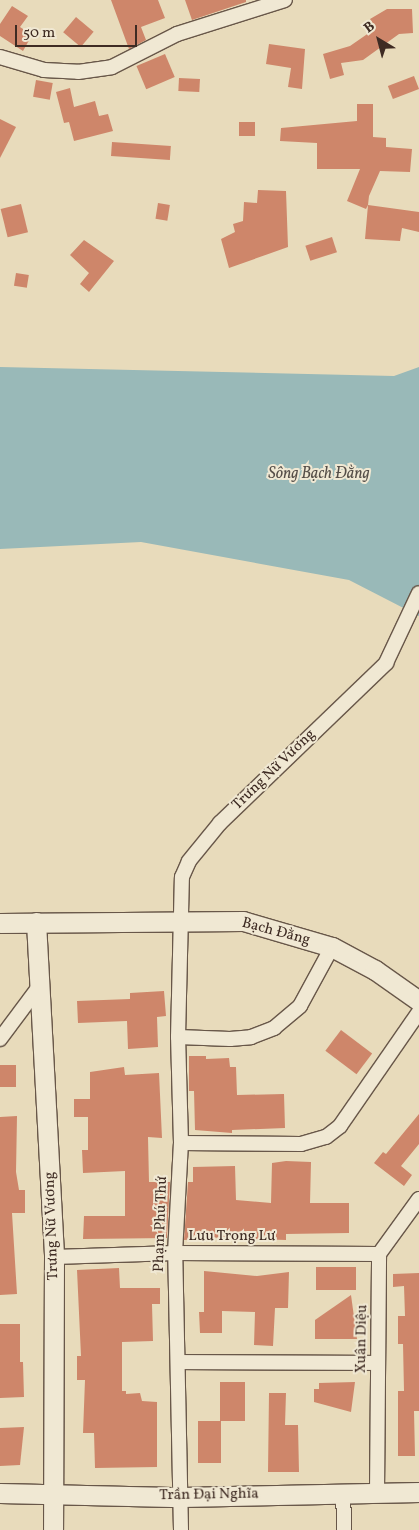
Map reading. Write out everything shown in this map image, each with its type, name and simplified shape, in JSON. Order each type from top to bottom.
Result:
[{"type":"street","points":[[0,57],[44,70],[78,72],[112,67],[177,34],[285,0]]},
{"type":"street","name":"Trưng Nữ Vương","points":[[180,920],[182,877],[189,861],[220,823],[386,663],[419,593]]},
{"type":"street","name":"Bạch Đằng","points":[[0,923],[180,920],[243,922],[332,947],[375,970],[419,1001]]},
{"type":"street","name":"Phạm Phú Thứ","points":[[180,920],[178,1037],[181,1144],[175,1253],[182,1496],[181,1530]]},
{"type":"street","name":"Trưng Nữ Vương","points":[[36,922],[41,983],[54,1257],[53,1530]]},
{"type":"street","points":[[178,1037],[244,1038],[274,1028],[300,1006],[332,947]]},
{"type":"street","points":[[0,1039],[41,983]]},
{"type":"street","points":[[181,1144],[301,1144],[326,1138],[340,1126],[419,1012]]},
{"type":"street","points":[[379,1254],[419,1199]]},
{"type":"street","name":"Lưu Trọng Lư","points":[[54,1257],[175,1253],[379,1254]]},
{"type":"street","name":"Xuân Diệu","points":[[376,1492],[379,1254]]},
{"type":"street","points":[[178,1362],[378,1364]]},
{"type":"street","name":"Trần Đại Nghĩa","points":[[0,1493],[182,1496],[419,1492]]},
{"type":"street","points":[[343,1493],[344,1530]]},
{"type":"water","name":"Sông Bạch Đằng","points":[[0,367],[394,376],[419,367],[419,616],[349,580],[141,542],[0,549]]},
{"type":"building","points":[[111,0],[158,0],[165,18],[141,27],[146,40],[129,49]]},
{"type":"building","points":[[185,0],[246,0],[246,2],[192,20]]},
{"type":"building","points":[[12,6],[28,16],[20,27],[32,35],[23,51],[0,36],[0,24]]},
{"type":"building","points":[[387,9],[412,9],[413,33],[399,34],[363,60],[341,63],[344,75],[330,79],[323,54],[350,46],[376,28],[370,19]]},
{"type":"building","points":[[76,17],[94,32],[81,47],[63,32]]},
{"type":"building","points":[[269,44],[305,49],[302,89],[288,87],[291,68],[266,64]]},
{"type":"building","points":[[165,54],[175,77],[146,89],[136,66]]},
{"type":"building","points":[[414,76],[419,89],[393,99],[388,86]]},
{"type":"building","points":[[179,78],[200,79],[199,92],[178,91]]},
{"type":"building","points":[[36,80],[53,83],[50,100],[33,97]]},
{"type":"building","points":[[70,88],[74,107],[95,101],[99,116],[108,114],[113,131],[74,141],[69,122],[64,123],[56,92]]},
{"type":"building","points":[[357,104],[373,104],[373,137],[386,138],[386,147],[412,149],[410,172],[380,171],[369,196],[366,209],[347,201],[360,169],[317,169],[317,143],[280,141],[281,128],[357,121]]},
{"type":"building","points":[[0,119],[16,127],[0,158]]},
{"type":"building","points":[[239,122],[255,122],[255,136],[239,136]]},
{"type":"building","points":[[112,142],[171,146],[170,160],[111,156]]},
{"type":"building","points":[[258,190],[286,191],[288,247],[229,268],[221,239],[235,232],[233,224],[243,221],[244,202],[257,203]]},
{"type":"building","points":[[158,203],[170,205],[167,221],[155,219]]},
{"type":"building","points":[[21,204],[28,232],[8,237],[1,209]]},
{"type":"building","points":[[368,205],[419,212],[419,232],[402,228],[400,241],[365,239]]},
{"type":"building","points":[[332,237],[337,252],[310,261],[305,246]]},
{"type":"building","points":[[84,240],[114,261],[89,292],[80,284],[89,273],[70,255]]},
{"type":"building","points":[[16,273],[29,275],[27,288],[14,286]]},
{"type":"building","points":[[164,991],[166,1016],[157,1017],[158,1047],[128,1049],[127,1021],[78,1023],[77,1001],[130,999],[130,993]]},
{"type":"building","points":[[341,1030],[372,1053],[356,1074],[325,1051]]},
{"type":"building","points":[[189,1056],[206,1056],[206,1059],[229,1058],[230,1067],[236,1067],[237,1095],[284,1094],[285,1128],[232,1130],[232,1133],[195,1130],[194,1091],[189,1091]]},
{"type":"building","points":[[0,1065],[16,1065],[16,1087],[0,1087]]},
{"type":"building","points":[[124,1067],[125,1075],[159,1073],[162,1138],[148,1137],[149,1182],[170,1182],[167,1238],[83,1239],[84,1216],[125,1216],[125,1171],[83,1173],[82,1150],[88,1150],[88,1117],[74,1117],[74,1099],[90,1099],[90,1072]]},
{"type":"building","points":[[419,1114],[419,1144],[401,1166],[412,1175],[404,1186],[374,1163],[383,1152],[386,1154]]},
{"type":"building","points":[[17,1116],[16,1172],[19,1190],[25,1190],[25,1213],[12,1213],[17,1294],[0,1295],[0,1117]]},
{"type":"building","points":[[286,1161],[311,1162],[310,1203],[349,1203],[349,1233],[286,1234],[286,1240],[255,1239],[256,1235],[184,1240],[188,1182],[193,1182],[193,1167],[235,1166],[236,1200],[271,1203],[272,1163]]},
{"type":"building","points":[[316,1267],[356,1267],[356,1290],[316,1290]]},
{"type":"building","points":[[119,1268],[120,1288],[160,1288],[160,1304],[152,1304],[153,1341],[122,1342],[122,1391],[126,1391],[126,1394],[140,1393],[142,1401],[157,1402],[157,1467],[95,1468],[94,1433],[83,1433],[85,1380],[77,1380],[77,1356],[81,1356],[77,1270]]},
{"type":"building","points":[[204,1271],[257,1276],[289,1272],[288,1308],[275,1308],[273,1346],[254,1345],[255,1312],[222,1311],[222,1333],[200,1333],[199,1312],[204,1312]]},
{"type":"building","points":[[419,1273],[419,1411],[414,1411],[415,1456],[398,1456],[398,1391],[404,1391],[403,1344],[398,1344],[398,1316],[405,1316],[404,1286],[393,1287],[393,1274]]},
{"type":"building","points":[[351,1295],[357,1339],[315,1339],[315,1320]]},
{"type":"building","points":[[0,1324],[20,1324],[20,1362],[23,1362],[24,1397],[0,1398]]},
{"type":"building","points":[[220,1382],[245,1382],[245,1421],[220,1421]]},
{"type":"building","points":[[355,1382],[351,1412],[314,1402],[314,1389],[319,1389],[319,1383]]},
{"type":"building","points":[[269,1393],[286,1393],[285,1425],[298,1425],[299,1472],[268,1472]]},
{"type":"building","points":[[198,1421],[221,1421],[221,1463],[198,1463]]},
{"type":"building","points":[[24,1427],[20,1465],[0,1466],[0,1428]]}]
